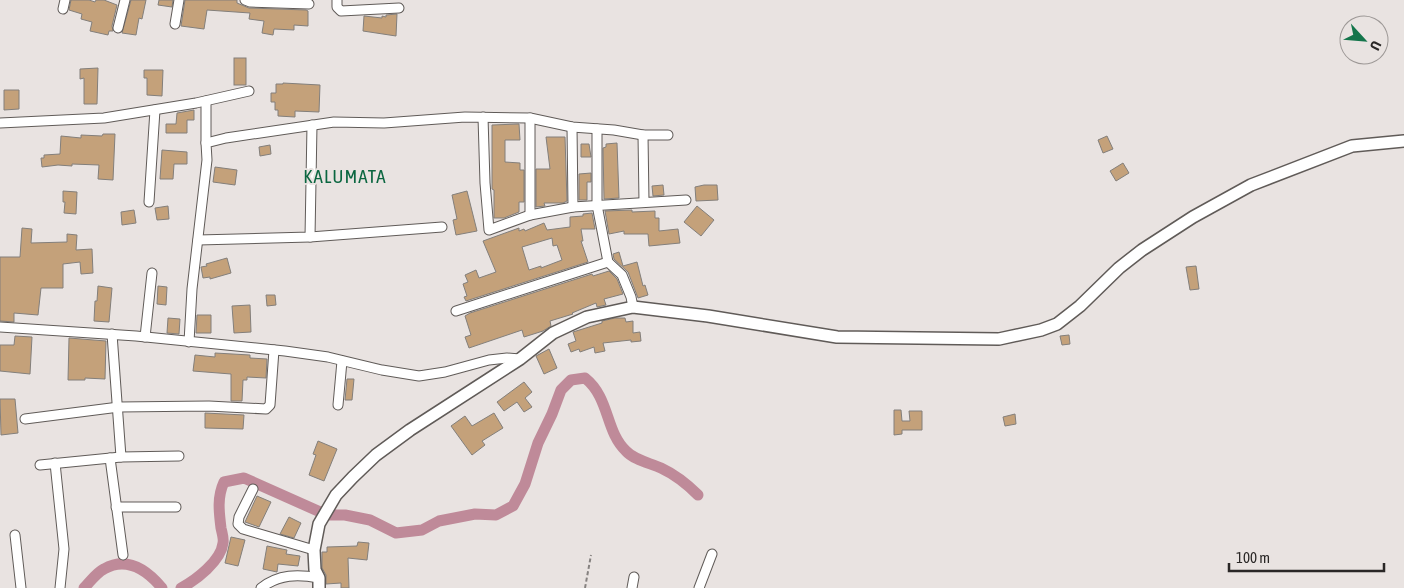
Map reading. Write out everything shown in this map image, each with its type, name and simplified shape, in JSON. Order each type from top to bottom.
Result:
[{"type":"street","points":[[118,28],[125,0]]},
{"type":"street","points":[[175,24],[179,0]]},
{"type":"street","points":[[245,0],[250,2],[309,4]]},
{"type":"street","points":[[337,0],[337,7],[341,11],[399,8]]},
{"type":"street","points":[[0,123],[104,118],[206,101],[249,91]]},
{"type":"street","points":[[189,342],[206,160],[206,101]]},
{"type":"street","points":[[150,202],[155,110]]},
{"type":"street","points":[[206,143],[226,138],[334,122],[384,123],[483,117],[530,118],[572,127],[643,136],[668,135]]},
{"type":"street","points":[[483,117],[488,229],[493,230],[530,215],[572,207],[686,200]]},
{"type":"street","points":[[530,118],[530,215]]},
{"type":"street","points":[[310,236],[312,125]]},
{"type":"street","points":[[572,127],[572,207]]},
{"type":"street","points":[[597,129],[597,205],[608,262],[622,275],[633,306]]},
{"type":"street","points":[[643,136],[644,202]]},
{"type":"street","points":[[319,583],[315,570],[314,550],[320,524],[336,495],[376,455],[410,430],[520,359],[553,333],[587,317],[633,306],[837,337],[999,339],[1024,335],[1057,324],[1080,306],[1119,268],[1142,250],[1193,217],[1251,185],[1352,146],[1404,141]]},
{"type":"street","points":[[198,240],[310,236],[442,227]]},
{"type":"street","points":[[456,311],[608,262]]},
{"type":"street","points":[[145,337],[152,273]]},
{"type":"street","points":[[0,327],[112,334],[274,350],[419,376],[445,372],[489,360],[520,359]]},
{"type":"street","points":[[112,334],[122,457]]},
{"type":"street","points":[[26,419],[119,407],[209,406],[266,409],[270,405],[274,350]]},
{"type":"street","points":[[338,405],[342,361]]},
{"type":"street","points":[[40,465],[122,457],[179,456]]},
{"type":"street","points":[[110,458],[123,555]]},
{"type":"street","points":[[56,463],[64,549],[60,588]]},
{"type":"street","points":[[252,489],[239,517],[238,524],[243,529],[314,550]]},
{"type":"street","points":[[116,507],[176,507]]},
{"type":"street","points":[[15,535],[21,588]]},
{"type":"street","points":[[699,588],[712,554]]},
{"type":"street","points":[[261,588],[275,579],[303,575],[319,583]]},
{"type":"street","points":[[632,588],[634,577]]},
{"type":"path","points":[[585,588],[591,555]]},
{"type":"building","points":[[71,0],[95,2],[96,0],[104,0],[117,5],[112,26],[113,31],[109,31],[108,35],[90,31],[92,22],[81,19],[82,14],[69,10]]},
{"type":"building","points":[[131,0],[146,0],[142,19],[139,18],[136,35],[122,33]]},
{"type":"building","points":[[159,0],[173,0],[172,7],[158,5]]},
{"type":"building","points":[[185,0],[237,0],[237,3],[249,8],[306,10],[308,11],[308,26],[294,25],[294,30],[274,29],[273,35],[262,33],[264,21],[249,19],[250,13],[207,10],[204,29],[181,26]]},
{"type":"building","points":[[397,14],[396,36],[363,31],[364,16],[382,18],[382,16],[386,17],[386,15]]},
{"type":"building","points":[[234,58],[246,58],[246,85],[234,85]]},
{"type":"building","points":[[98,68],[97,104],[84,104],[84,78],[80,79],[80,69]]},
{"type":"building","points":[[144,70],[163,70],[162,96],[147,95],[147,78],[144,78]]},
{"type":"building","points":[[276,84],[320,85],[319,112],[295,111],[295,117],[278,116],[278,110],[275,110],[275,102],[271,102],[271,93],[276,93]]},
{"type":"building","points":[[4,90],[19,90],[19,109],[4,110]]},
{"type":"building","points":[[194,110],[194,120],[187,120],[187,133],[166,133],[166,124],[176,124],[177,113]]},
{"type":"building","points":[[519,124],[520,140],[505,140],[505,162],[520,163],[520,170],[524,170],[524,202],[519,202],[519,212],[504,218],[494,218],[492,125]]},
{"type":"building","points":[[103,134],[115,134],[113,180],[98,179],[99,165],[72,164],[72,166],[42,167],[41,158],[44,158],[44,155],[60,154],[61,136],[81,138],[81,135],[102,136]]},
{"type":"building","points":[[1107,136],[1113,149],[1103,153],[1098,140]]},
{"type":"building","points":[[546,137],[565,137],[567,201],[563,203],[544,203],[545,206],[536,207],[536,169],[550,169]]},
{"type":"building","points":[[617,143],[619,198],[604,199],[603,148],[606,147],[606,144]]},
{"type":"building","points":[[581,144],[589,144],[591,157],[581,157]]},
{"type":"building","points":[[270,145],[271,154],[260,156],[259,147]]},
{"type":"building","points":[[162,150],[187,152],[187,164],[174,164],[173,179],[160,179]]},
{"type":"building","points":[[1123,163],[1129,173],[1116,181],[1110,171]]},
{"type":"building","points":[[215,167],[237,170],[235,185],[213,182]]},
{"type":"building","points":[[591,173],[591,182],[587,182],[587,200],[579,200],[579,174]]},
{"type":"building","points":[[663,185],[664,195],[653,196],[652,186]]},
{"type":"building","points":[[717,185],[718,200],[696,201],[695,187]]},
{"type":"building","points":[[63,191],[77,192],[76,214],[64,213]]},
{"type":"building","points":[[467,191],[477,231],[456,235],[453,220],[457,219],[452,195]]},
{"type":"building","points":[[168,206],[169,219],[157,220],[155,208]]},
{"type":"building","points":[[697,206],[714,220],[701,236],[684,222]]},
{"type":"building","points":[[134,210],[136,223],[122,225],[121,212]]},
{"type":"building","points":[[632,210],[632,212],[655,211],[655,218],[659,218],[659,231],[678,229],[680,243],[649,246],[648,234],[624,234],[624,231],[609,234],[605,211]]},
{"type":"building","points":[[592,213],[595,229],[581,229],[583,241],[581,241],[588,262],[466,301],[464,297],[467,296],[463,284],[468,282],[465,275],[476,270],[479,278],[496,272],[483,241],[519,228],[519,231],[524,229],[525,231],[544,223],[547,230],[570,227],[570,217],[583,216],[583,214]],"holes":[[[552,238],[553,246],[557,245],[562,260],[541,268],[541,266],[529,270],[522,247]]]},
{"type":"building","points":[[22,228],[32,229],[31,243],[67,242],[67,234],[77,235],[76,250],[92,249],[93,273],[81,274],[80,262],[63,264],[63,288],[41,288],[38,315],[14,313],[14,322],[0,321],[0,257],[20,257]]},
{"type":"building","points":[[619,252],[623,266],[637,262],[643,286],[645,285],[648,295],[638,298],[628,272],[614,259],[613,254]]},
{"type":"building","points":[[227,258],[231,273],[210,279],[210,277],[203,278],[201,267]]},
{"type":"building","points":[[1196,266],[1199,289],[1190,290],[1186,267]]},
{"type":"building","points":[[609,271],[617,279],[623,294],[604,299],[606,305],[597,307],[596,303],[573,314],[550,321],[551,326],[543,331],[524,337],[522,330],[469,348],[465,337],[471,335],[465,316],[470,313],[592,274],[593,276]]},
{"type":"building","points":[[98,286],[112,288],[109,322],[94,321]]},
{"type":"building","points":[[158,286],[167,287],[166,305],[157,304]]},
{"type":"building","points":[[266,295],[275,295],[276,305],[267,306]]},
{"type":"building","points":[[250,305],[251,332],[234,333],[232,306]]},
{"type":"building","points":[[197,315],[211,315],[211,333],[196,333]]},
{"type":"building","points":[[168,318],[180,319],[179,334],[167,333]]},
{"type":"building","points":[[615,318],[625,318],[626,322],[633,321],[633,333],[640,332],[641,341],[631,342],[631,340],[603,343],[605,351],[595,353],[594,347],[580,352],[579,349],[571,352],[568,344],[576,341],[573,332]]},
{"type":"building","points":[[1069,335],[1070,344],[1062,345],[1060,336]]},
{"type":"building","points":[[15,336],[32,337],[30,374],[0,371],[0,345],[14,345]]},
{"type":"building","points":[[69,338],[106,341],[105,379],[85,378],[85,380],[68,380]]},
{"type":"building","points":[[549,349],[557,368],[544,374],[536,356]]},
{"type":"building","points":[[215,353],[250,355],[250,358],[267,359],[266,378],[247,377],[247,380],[243,380],[242,401],[231,401],[231,374],[193,371],[195,355],[215,357]]},
{"type":"building","points":[[347,379],[354,379],[352,400],[345,400]]},
{"type":"building","points":[[524,382],[532,392],[525,398],[532,407],[524,412],[517,402],[504,411],[497,402]]},
{"type":"building","points":[[0,399],[15,399],[18,433],[1,435]]},
{"type":"building","points":[[894,410],[901,410],[902,421],[910,421],[909,411],[922,411],[922,430],[902,430],[902,434],[894,435]]},
{"type":"building","points":[[205,413],[244,415],[243,429],[205,428]]},
{"type":"building","points":[[494,413],[503,428],[482,441],[485,445],[472,455],[451,426],[465,416],[472,426]]},
{"type":"building","points":[[1015,414],[1016,424],[1005,426],[1003,417]]},
{"type":"building","points":[[318,441],[337,449],[324,481],[309,475],[316,455],[313,454]]},
{"type":"building","points":[[257,496],[271,502],[259,527],[245,522]]},
{"type":"building","points":[[289,517],[301,523],[294,538],[280,534]]},
{"type":"building","points":[[231,537],[245,540],[238,566],[225,563]]},
{"type":"building","points":[[358,542],[369,543],[367,560],[348,558],[349,588],[341,588],[341,583],[326,584],[326,575],[322,568],[322,552],[327,552],[327,547],[357,546]]},
{"type":"building","points":[[267,546],[287,550],[286,554],[300,556],[298,566],[278,564],[277,572],[263,569]]},
{"type":"waterway","points":[[181,588],[207,569],[221,550],[223,540],[219,505],[220,493],[224,482],[244,478],[327,515],[345,515],[370,520],[396,533],[422,530],[439,521],[475,514],[496,515],[513,506],[525,484],[538,443],[561,390],[571,380],[585,378],[593,386],[599,395],[614,434],[629,454],[671,473],[698,495]]},
{"type":"waterway","points":[[84,588],[101,571],[112,565],[121,564],[136,567],[143,571],[162,588]]},
{"type":"district","name":"KALUMATA","points":[[345,176]]}]
